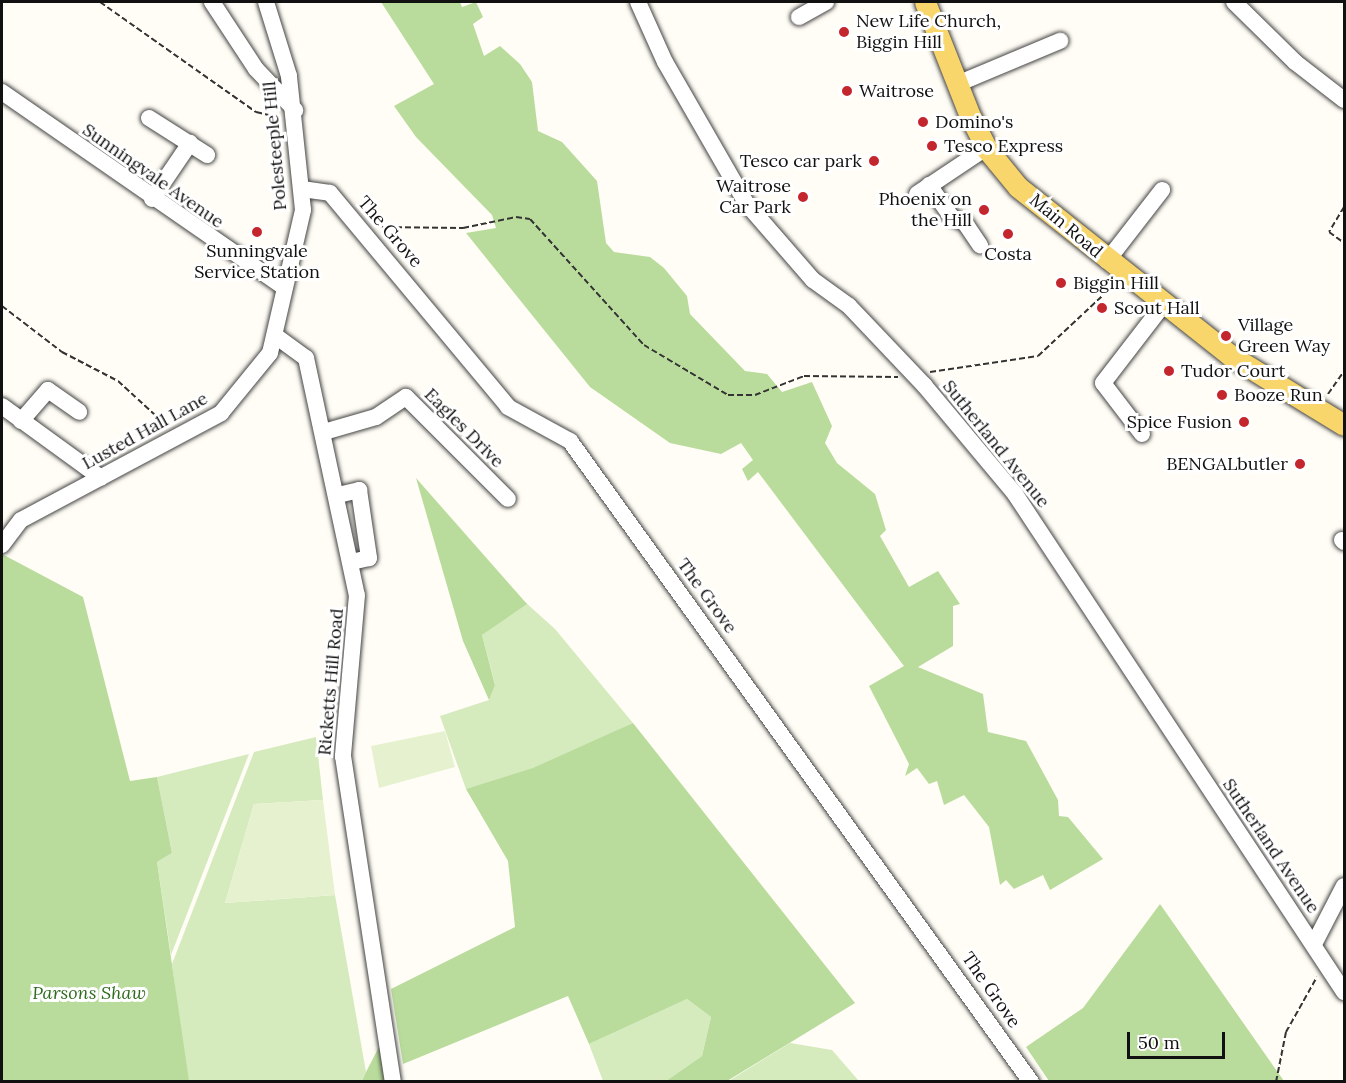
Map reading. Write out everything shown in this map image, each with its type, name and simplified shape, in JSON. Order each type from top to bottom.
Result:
[{"type":"main road","name":"Main Road","points":[[925,2],[957,84],[986,148],[1018,187],[1107,261],[1231,356],[1344,425]]},
{"type":"street","points":[[212,2],[256,69],[295,116]]},
{"type":"street","name":"Polesteeple Hill","points":[[266,2],[295,116],[302,189],[303,210],[284,287]]},
{"type":"street","name":"Sutherland Avenue","points":[[638,2],[665,62],[746,203],[813,280],[849,306],[915,376],[1015,494],[1344,992]]},
{"type":"street","points":[[799,17],[826,2]]},
{"type":"street","points":[[1234,2],[1295,62],[1344,100]]},
{"type":"street","points":[[957,84],[1060,40]]},
{"type":"street","name":"Sunningvale Avenue","points":[[2,93],[152,199],[284,287]]},
{"type":"street","points":[[149,118],[207,154]]},
{"type":"street","points":[[152,199],[190,143]]},
{"type":"street","points":[[980,245],[965,223],[951,218],[923,190],[986,148]]},
{"type":"street","name":"The Grove","points":[[302,189],[330,194],[361,227],[508,407],[570,441],[1032,1082]]},
{"type":"street","points":[[1107,261],[1162,190]]},
{"type":"street","name":"Lusted Hall Lane","points":[[2,545],[21,520],[180,438],[221,413],[277,337],[284,287]]},
{"type":"street","points":[[1142,434],[1102,383],[1163,304]]},
{"type":"street","name":"Ricketts Hill Road","points":[[277,337],[306,358],[351,562],[358,628],[343,756],[393,1082]]},
{"type":"street","points":[[21,421],[48,390],[79,412]]},
{"type":"street","name":"Eagles Drive","points":[[324,432],[376,417],[406,397],[508,499]]},
{"type":"street","points":[[2,406],[101,478]]},
{"type":"street","points":[[1314,944],[1344,886]]},
{"type":"path","points":[[100,2],[256,111],[295,116]]},
{"type":"path","points":[[1344,207],[1329,231],[1344,243]]},
{"type":"path","points":[[361,227],[463,228],[516,217],[530,219],[644,345],[728,395],[755,395],[804,376],[915,376],[1038,356],[1125,274]]},
{"type":"path","points":[[2,306],[62,352],[118,381],[180,438]]},
{"type":"path","points":[[1318,409],[1344,371]]},
{"type":"path","points":[[1276,1082],[1286,1032],[1325,963]]},
{"type":"green space","points":[[381,2],[460,2],[462,7],[476,2],[483,17],[473,24],[484,56],[500,46],[520,64],[532,82],[538,131],[562,142],[597,181],[606,243],[614,252],[650,257],[664,268],[687,296],[690,314],[745,371],[767,374],[782,392],[812,382],[832,426],[825,443],[837,463],[875,494],[886,530],[880,536],[909,587],[938,571],[960,604],[953,606],[953,646],[918,667],[983,694],[988,732],[1026,741],[1058,800],[1059,816],[1068,817],[1103,859],[1050,890],[1043,875],[1014,889],[1006,880],[1000,885],[989,827],[964,795],[944,805],[937,781],[929,784],[917,768],[905,776],[909,764],[869,686],[904,666],[758,472],[748,481],[742,469],[753,460],[741,443],[721,454],[670,443],[590,387],[466,233],[496,228],[492,215],[416,137],[394,106],[434,84]]},
{"type":"green space","points":[[416,478],[527,604],[482,635],[495,685],[489,700],[463,641]]},
{"type":"green space","name":"Parsons Shaw","points":[[2,554],[83,597],[130,781],[157,777],[172,853],[157,862],[189,1081],[2,1081]]},
{"type":"green space","points":[[525,602],[555,629],[633,723],[535,771],[466,789],[440,716],[489,700],[495,684],[482,635]]},
{"type":"green space","points":[[633,723],[855,1003],[727,1081],[666,1081],[702,1056],[711,1017],[687,999],[589,1044],[568,996],[403,1064],[391,989],[515,927],[508,861],[466,789],[533,768]]},
{"type":"green space","points":[[445,731],[455,767],[379,788],[371,746]]},
{"type":"green space","points":[[316,737],[323,800],[254,804],[225,903],[335,895],[366,1072],[361,1081],[187,1081],[172,964],[254,752]]},
{"type":"green space","points":[[249,754],[171,955],[157,862],[172,853],[157,777]]},
{"type":"green space","points":[[323,800],[335,895],[225,903],[254,804]]},
{"type":"green space","points":[[1160,904],[1284,1081],[1049,1081],[1026,1047],[1083,1008]]},
{"type":"green space","points":[[687,999],[711,1017],[702,1056],[666,1081],[603,1081],[589,1044]]},
{"type":"green space","points":[[790,1043],[832,1050],[859,1081],[727,1082]]},
{"type":"green space","points":[[379,1047],[390,1081],[361,1082],[366,1072]]},
{"type":"place","name":"New Life Church, Biggin Hill","points":[[844,32]]},
{"type":"place","name":"Waitrose","points":[[847,91]]},
{"type":"place","name":"Domino's","points":[[923,122]]},
{"type":"place","name":"Tesco Express","points":[[932,146]]},
{"type":"place","name":"Tesco car park","points":[[874,161]]},
{"type":"place","name":"Waitrose Car Park","points":[[803,197]]},
{"type":"place","name":"Phoenix on the Hill","points":[[984,210]]},
{"type":"place","name":"Sunningvale Service Station","points":[[257,232]]},
{"type":"place","name":"Costa","points":[[1008,234]]},
{"type":"place","name":"Biggin Hill","points":[[1061,283]]},
{"type":"place","name":"Scout Hall","points":[[1102,308]]},
{"type":"place","name":"Village Green Way","points":[[1226,336]]},
{"type":"place","name":"Tudor Court","points":[[1169,371]]},
{"type":"place","name":"Booze Run","points":[[1222,395]]},
{"type":"place","name":"Spice Fusion","points":[[1244,422]]},
{"type":"place","name":"BENGALbutler","points":[[1300,464]]}]
